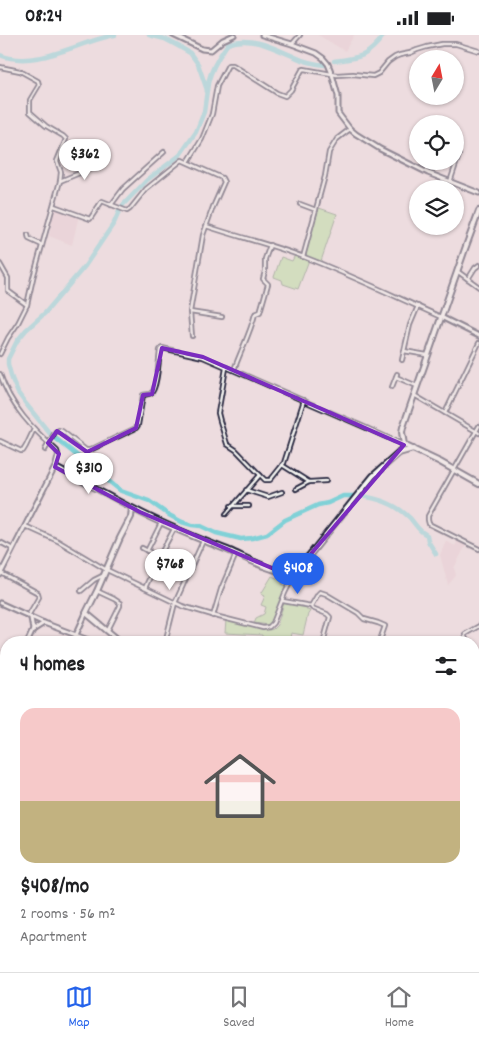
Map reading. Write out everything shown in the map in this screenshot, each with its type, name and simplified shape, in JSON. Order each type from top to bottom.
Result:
[{"type":"main road","points":[[114,636],[86,613],[131,517],[132,508],[203,541],[274,569],[290,572],[304,562],[373,476],[399,453],[404,445],[402,430],[479,211]]},
{"type":"main road","points":[[404,445],[479,483]]},
{"type":"main road","points":[[399,453],[413,449]]},
{"type":"main road","points":[[131,517],[140,513]]},
{"type":"street","points":[[173,35],[208,50],[234,35]]},
{"type":"street","points":[[262,35],[316,53],[323,58],[332,74],[337,94],[338,113],[350,129],[380,149],[445,180]]},
{"type":"street","points":[[292,44],[300,35]]},
{"type":"street","points":[[188,162],[202,139],[212,114],[217,86],[228,65],[232,65],[276,93],[285,96],[304,69],[332,74],[373,76],[379,73],[392,58],[422,48],[442,44],[460,45],[479,51]]},
{"type":"street","points":[[0,67],[24,73],[38,81],[37,89],[30,100],[30,111],[46,126],[66,139],[57,161],[61,172],[60,181],[27,305],[0,354]]},
{"type":"street","points":[[303,257],[325,176],[329,152],[334,142],[350,129]]},
{"type":"street","points":[[111,205],[123,189],[164,152]]},
{"type":"street","points":[[54,206],[91,219],[101,201],[127,211],[146,189],[180,161],[188,162],[224,180],[206,226],[196,274],[190,312],[192,336]]},
{"type":"street","points":[[60,181],[104,163]]},
{"type":"street","points":[[464,187],[479,193]]},
{"type":"street","points":[[300,204],[316,210]]},
{"type":"street","points":[[206,226],[303,257],[400,297],[479,336]]},
{"type":"street","points":[[28,235],[29,239],[42,245]]},
{"type":"street","points":[[234,370],[245,341],[249,336],[255,314],[260,312],[268,284],[263,279],[265,259],[270,245]]},
{"type":"street","points":[[0,264],[8,278],[8,291],[27,305]]},
{"type":"street","points":[[468,279],[474,268],[479,265]]},
{"type":"street","points":[[457,271],[479,287]]},
{"type":"street","points":[[402,360],[410,325],[418,306]]},
{"type":"street","points":[[190,312],[222,317]]},
{"type":"street","points":[[445,413],[479,343]]},
{"type":"street","points":[[45,450],[55,432],[59,430],[85,450],[133,431],[138,425],[143,395],[151,393],[153,390],[161,349],[198,355],[404,445]]},
{"type":"street","points":[[404,351],[428,355]]},
{"type":"street","points":[[226,368],[219,409],[220,421],[228,445],[265,479],[270,480],[286,457],[304,400]]},
{"type":"street","points":[[0,373],[4,385],[19,412],[57,451],[58,455],[55,467],[1,574],[38,593],[39,597],[30,617],[33,630]]},
{"type":"street","points":[[392,387],[397,375],[417,386]]},
{"type":"street","points":[[414,395],[478,432]]},
{"type":"street","points":[[479,426],[478,432],[453,470],[428,516],[429,523],[479,549]]},
{"type":"street","points":[[0,441],[23,451],[34,429]]},
{"type":"street","points":[[282,465],[310,482]]},
{"type":"street","points":[[55,467],[132,508]]},
{"type":"street","points":[[226,514],[260,475]]},
{"type":"street","points":[[296,489],[310,482],[326,481]]},
{"type":"street","points":[[246,491],[268,497],[282,492]]},
{"type":"street","points":[[232,507],[249,505]]},
{"type":"street","points":[[146,551],[161,522]]},
{"type":"street","points":[[25,526],[58,541],[106,569],[175,603],[213,615],[266,628],[272,625],[298,568]]},
{"type":"street","points":[[145,588],[175,527]]},
{"type":"street","points":[[167,636],[175,603],[203,541]]},
{"type":"street","points":[[0,542],[13,549]]},
{"type":"street","points":[[142,547],[159,557]]},
{"type":"street","points":[[213,615],[221,589],[236,554]]},
{"type":"street","points":[[285,571],[293,578]]},
{"type":"street","points":[[81,591],[102,576]]},
{"type":"street","points":[[97,591],[120,603],[108,630]]},
{"type":"street","points":[[311,606],[318,594],[322,592],[358,613],[364,619],[384,626],[381,636]]},
{"type":"street","points":[[282,601],[311,606],[327,614],[330,617],[325,636]]},
{"type":"street","points":[[0,603],[76,635],[86,613]]},
{"type":"street","points":[[83,619],[93,619]]},
{"type":"street","points":[[30,636],[33,630],[44,623]]},
{"type":"street","points":[[465,636],[465,634],[479,625]]},
{"type":"highlighted area","points":[[162,348],[203,357],[404,445],[304,562],[290,572],[274,569],[140,512],[55,467],[59,454],[48,443],[57,431],[87,452],[136,428],[143,395],[152,394]]},
{"type":"shaded area","points":[[318,35],[354,35],[345,51]]},
{"type":"shaded area","points":[[55,207],[79,215],[72,245],[49,236]]},
{"type":"shaded area","points":[[458,540],[466,545],[454,568],[456,575],[448,585],[440,555],[446,541],[455,546]]},
{"type":"green space","points":[[319,208],[337,214],[321,261],[304,256]]},
{"type":"green space","points":[[295,255],[309,260],[298,289],[283,284],[282,280],[274,277],[281,257],[292,261]]},
{"type":"green space","points":[[272,576],[283,581],[282,584],[287,586],[269,625],[254,623],[256,618],[264,614],[266,607],[261,605],[265,596],[261,594]]},
{"type":"green space","points":[[284,603],[307,607],[307,610],[310,611],[303,635],[291,633],[290,636],[262,636],[225,633],[226,620],[269,630],[277,625]]},
{"type":"waterway","points":[[0,55],[14,59],[43,57],[115,35]]},
{"type":"waterway","points":[[51,435],[18,393],[12,379],[8,359],[17,341],[26,330],[45,313],[85,266],[114,223],[121,207],[147,180],[180,155],[196,132],[204,112],[207,90],[198,64],[190,53],[165,39],[149,35]]},
{"type":"waterway","points":[[334,61],[363,55],[373,48],[384,35]]},
{"type":"waterway","points":[[207,90],[208,81],[219,57],[228,44],[236,42],[245,41],[262,44],[302,60],[325,65]]},
{"type":"waterway","points":[[54,437],[121,491],[149,501],[182,522],[241,539],[267,534],[285,520],[318,505],[328,503],[343,496],[354,496]]},
{"type":"waterway","points":[[360,496],[374,498],[405,513],[427,535],[428,541],[436,554]]}]
